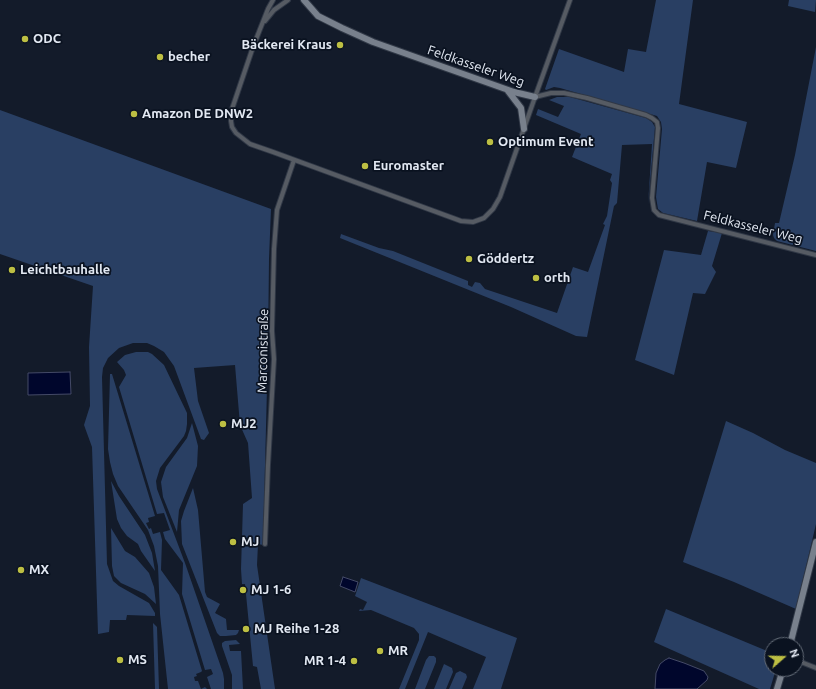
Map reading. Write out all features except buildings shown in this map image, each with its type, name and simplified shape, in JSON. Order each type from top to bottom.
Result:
[{"type":"street","points":[[273,0],[262,25],[232,109],[231,121],[232,127],[236,133],[250,144],[461,221],[473,222],[484,218],[494,210],[500,197],[570,0]]},
{"type":"street","points":[[262,25],[274,10],[288,0]]},
{"type":"street","name":"Feldkasseler Weg","points":[[304,0],[318,16],[373,42],[507,90],[535,97],[551,93],[564,93],[646,115],[657,122],[658,128],[652,198],[654,210],[659,215],[816,255]]},
{"type":"street","points":[[507,90],[518,102],[521,108],[524,129]]},
{"type":"street","name":"Marconistraße","points":[[265,544],[274,359],[272,331],[277,210],[294,160]]},
{"type":"street","points":[[792,637],[816,542]]},
{"type":"street","points":[[804,663],[816,668]]},
{"type":"street","points":[[777,689],[781,677]]},
{"type":"shaded area","points":[[656,0],[693,0],[679,104],[747,122],[736,168],[707,162],[697,221],[663,213],[658,209],[656,197],[662,129],[661,122],[657,116],[560,88],[554,87],[545,89],[559,49],[624,72],[628,49],[646,52]]},
{"type":"shaded area","points":[[789,0],[816,0],[815,12],[788,6]]},
{"type":"shaded area","points":[[816,47],[816,251],[777,241],[773,235],[775,223],[779,223],[795,155]]},
{"type":"shaded area","points":[[557,97],[570,97],[646,118],[652,122],[655,127],[648,205],[652,144],[622,145],[617,203],[614,206],[587,337],[576,336],[511,307],[340,238],[341,234],[379,248],[393,251],[468,281],[468,285],[472,287],[475,282],[480,283],[485,289],[557,313],[573,267],[588,272],[605,225],[603,224],[607,216],[612,183],[610,180],[612,174],[572,157],[581,134],[536,115],[538,109],[558,117],[564,106],[549,100]]},
{"type":"shaded area","points":[[0,110],[271,209],[263,545],[258,544],[257,565],[275,689],[261,689],[257,667],[253,666],[245,584],[242,584],[243,504],[252,498],[248,443],[240,425],[235,365],[194,368],[198,401],[209,433],[204,440],[201,439],[174,366],[164,352],[147,343],[133,343],[119,348],[108,358],[103,368],[102,377],[107,564],[113,581],[149,603],[155,613],[155,616],[127,615],[126,620],[110,620],[109,632],[98,634],[92,447],[84,425],[90,406],[89,347],[93,286],[0,254]]},
{"type":"shaded area","points":[[708,231],[722,233],[712,266],[716,272],[705,294],[693,293],[674,375],[635,360],[664,250],[701,255]]},
{"type":"shaded area","points":[[136,352],[148,352],[164,365],[187,413],[186,431],[184,436],[160,468],[156,481],[157,489],[185,563],[223,673],[224,689],[211,689],[207,677],[213,674],[211,669],[205,670],[182,594],[183,563],[165,539],[163,532],[170,530],[164,513],[157,514],[119,387],[126,375],[124,370],[117,362],[125,355]]},
{"type":"shaded area","points":[[70,372],[71,394],[28,395],[28,373]]},
{"type":"shaded area","points":[[110,374],[112,374],[155,516],[148,518],[149,522],[146,523],[149,529],[151,528],[153,534],[160,532],[162,540],[161,570],[179,595],[202,671],[194,677],[195,681],[198,681],[201,689],[168,689],[160,614],[158,566],[154,546],[148,530],[118,486],[110,462],[108,449]]},
{"type":"shaded area","points":[[726,421],[785,450],[816,463],[816,524],[796,609],[683,562]]},
{"type":"shaded area","points":[[192,423],[198,446],[197,466],[179,510],[177,532],[163,497],[161,482],[166,467],[187,438]]},
{"type":"shaded area","points":[[111,481],[119,496],[145,535],[152,553],[155,571],[138,544],[127,536],[121,528],[117,519]]},
{"type":"shaded area","points":[[193,488],[198,510],[205,592],[207,597],[220,604],[215,613],[226,619],[227,630],[239,630],[236,635],[220,636],[217,633],[182,544],[181,521]]},
{"type":"shaded area","points":[[111,528],[125,551],[135,557],[149,573],[154,587],[156,604],[145,594],[121,583],[114,576],[112,566]]},
{"type":"shaded area","points":[[343,577],[358,582],[355,592],[340,586]]},
{"type":"shaded area","points":[[361,578],[517,638],[501,689],[473,689],[486,657],[428,632],[405,689],[399,689],[419,640],[419,634],[414,628],[371,610],[359,611],[360,609],[363,610],[367,602],[355,596]]},
{"type":"shaded area","points":[[666,609],[764,650],[764,677],[774,677],[770,689],[759,689],[654,642]]},
{"type":"shaded area","points":[[153,623],[157,627],[159,689],[155,689]]},
{"type":"shaded area","points":[[236,640],[240,644],[229,645],[230,651],[241,651],[243,689],[232,689],[232,675],[222,646],[222,643],[225,641]]},
{"type":"shaded area","points":[[429,656],[434,656],[436,658],[436,662],[425,689],[415,689],[426,660]]},
{"type":"shaded area","points":[[669,658],[704,671],[708,677],[707,680],[697,689],[655,689],[656,673],[660,664]]},
{"type":"shaded area","points":[[444,664],[452,668],[453,672],[446,689],[434,689]]},
{"type":"shaded area","points":[[460,671],[466,674],[467,677],[462,689],[449,689],[456,673]]},
{"type":"place","name":"ODC","points":[[25,39]]},
{"type":"place","name":"Bäckerei Kraus","points":[[340,45]]},
{"type":"place","name":"becher","points":[[160,57]]},
{"type":"place","name":"Amazon DE DNW2","points":[[134,114]]},
{"type":"place","name":"Optimum Event","points":[[490,142]]},
{"type":"place","name":"Euromaster","points":[[365,166]]},
{"type":"place","name":"Göddertz","points":[[469,259]]},
{"type":"place","name":"Leichtbauhalle","points":[[12,270]]},
{"type":"place","name":"orth","points":[[536,278]]},
{"type":"place","name":"MJ2","points":[[223,424]]},
{"type":"place","name":"MJ","points":[[233,542]]},
{"type":"place","name":"MX","points":[[21,570]]},
{"type":"place","name":"MJ 1-6","points":[[243,590]]},
{"type":"place","name":"MJ Reihe 1-28","points":[[246,629]]},
{"type":"place","name":"MR","points":[[380,651]]},
{"type":"place","name":"MS","points":[[120,660]]},
{"type":"place","name":"MR 1-4","points":[[354,661]]}]
